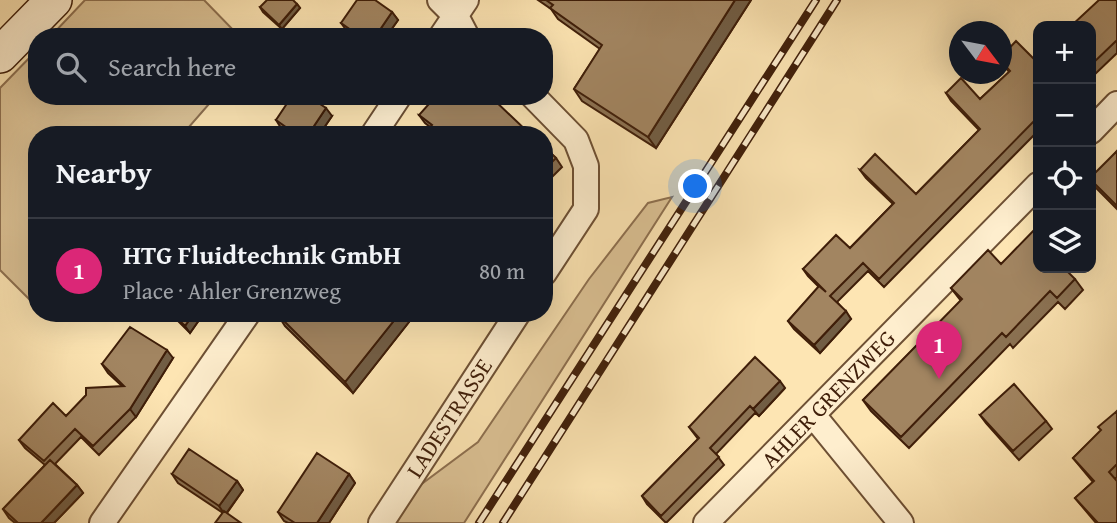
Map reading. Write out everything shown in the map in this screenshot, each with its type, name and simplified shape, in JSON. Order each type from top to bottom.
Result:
[{"type":"main road","points":[[0,55],[54,0]]},
{"type":"street","points":[[447,28],[457,13]]},
{"type":"street","points":[[1096,126],[1117,104]]},
{"type":"street","points":[[379,126],[393,105]]},
{"type":"street","points":[[542,105],[576,140],[586,166],[586,209],[553,259]]},
{"type":"street","name":"AHLER GRENZWEG","points":[[706,523],[1033,190]]},
{"type":"street","points":[[102,523],[242,322]]},
{"type":"street","name":"LADESTRASSE","points":[[381,523],[512,322]]},
{"type":"street","points":[[813,415],[901,523]]},
{"type":"shaded area","points":[[85,0],[204,0],[231,28],[59,28]]},
{"type":"shaded area","points":[[28,59],[28,105],[208,105],[190,126],[28,126],[28,298],[0,270],[0,88]]},
{"type":"shaded area","points":[[672,197],[464,523],[395,523],[419,486],[478,442],[589,279],[648,203]]},
{"type":"building","points":[[267,0],[293,0],[297,4],[279,25],[260,7]]},
{"type":"building","points":[[357,0],[375,0],[392,12],[381,28],[348,28],[341,23]]},
{"type":"building","points":[[546,0],[735,0],[648,137],[574,89],[602,45],[550,8],[553,5]]},
{"type":"building","points":[[1099,0],[1117,0],[1117,40],[1096,60],[1096,21],[1076,21]]},
{"type":"building","points":[[1016,41],[1033,58],[1033,122],[879,279],[863,263],[830,296],[846,311],[814,345],[788,321],[819,286],[826,292],[803,269],[836,235],[850,248],[894,203],[860,170],[875,154],[916,194],[980,129],[946,93],[955,84],[966,84],[980,99],[996,84],[1012,84],[1012,45]]},
{"type":"building","points":[[286,105],[322,105],[326,108],[314,126],[284,126],[276,120]]},
{"type":"building","points":[[428,105],[499,105],[522,126],[431,126],[419,115]]},
{"type":"building","points":[[1117,151],[1117,206],[1096,185],[1096,172]]},
{"type":"building","points":[[1033,231],[1033,273],[1069,273],[1075,279],[1057,298],[1050,291],[1006,337],[1002,333],[901,437],[863,400],[962,299],[951,288],[988,250],[1001,264]]},
{"type":"building","points":[[285,322],[393,322],[345,382]]},
{"type":"building","points":[[130,327],[167,350],[130,409],[93,446],[75,429],[44,461],[19,440],[53,403],[66,416],[86,395],[86,388],[124,386],[102,364]]},
{"type":"building","points":[[755,357],[780,381],[753,409],[750,406],[710,448],[719,457],[661,516],[642,496],[699,438],[689,427]]},
{"type":"building","points":[[1014,384],[1046,421],[1013,451],[980,415]]},
{"type":"building","points":[[1117,411],[1117,464],[1109,472],[1117,481],[1117,523],[1098,523],[1075,498],[1094,481],[1073,458],[1101,430],[1098,427]]},
{"type":"building","points":[[189,449],[237,481],[219,506],[172,474]]},
{"type":"building","points":[[317,453],[349,474],[317,523],[295,523],[278,512]]},
{"type":"building","points":[[50,460],[77,485],[41,523],[18,523],[3,509]]},
{"type":"building","points":[[224,511],[241,523],[215,523]]},
{"type":"railway","points":[[479,523],[816,0]]},
{"type":"railway","points":[[503,523],[837,0]]},
{"type":"place","name":"HTG Fluidtechnik GmbH","points":[[939,379]]}]
